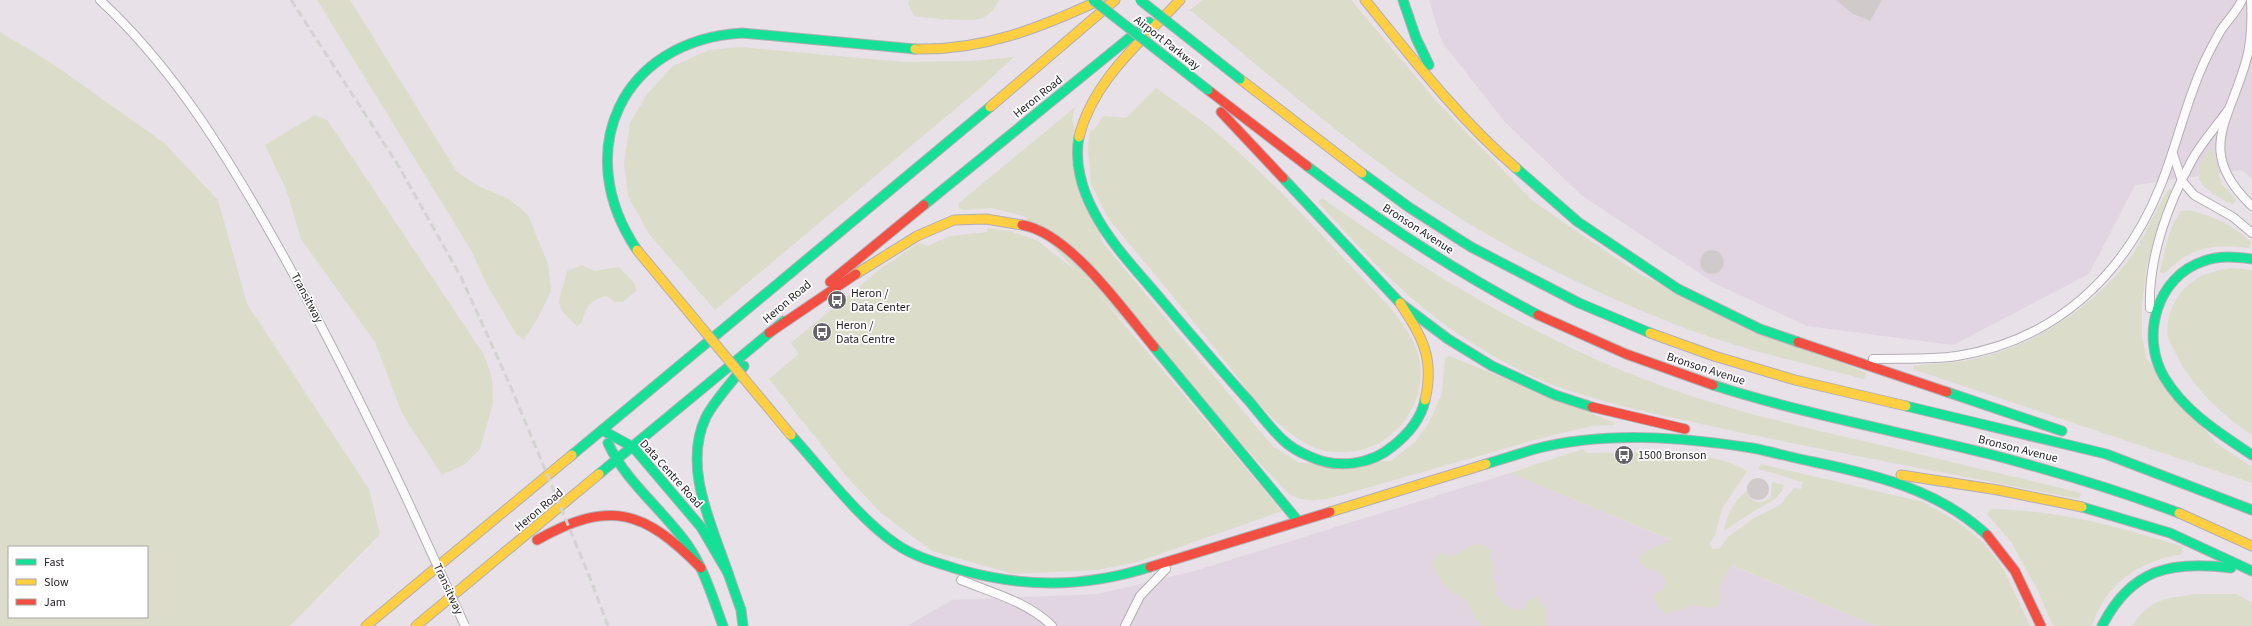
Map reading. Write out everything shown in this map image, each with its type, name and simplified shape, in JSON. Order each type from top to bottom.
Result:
[{"type":"main road","name":"Airport Parkway","points":[[1093,0],[1208,90]]},
{"type":"main road","points":[[1100,0],[1068,15],[1006,40],[956,48],[899,49],[741,32],[701,38],[666,53],[635,81],[623,99],[608,138],[606,156],[610,196],[625,234],[791,435],[863,515],[895,543],[920,558],[1007,582],[1053,584],[1135,572],[1536,449],[1563,443],[1591,439],[1642,437],[1742,446]]},
{"type":"main road","name":"Heron Road","points":[[366,626],[1115,0]]},
{"type":"main road","name":"Airport Parkway","points":[[1140,0],[1240,79]]},
{"type":"main road","name":"Heron Road","points":[[416,626],[616,462],[909,217],[1177,0]]},
{"type":"main road","points":[[1180,0],[1103,83],[1090,103],[1080,128],[1078,155],[1083,187],[1095,216],[1105,231],[1210,359],[1282,440],[1297,451],[1328,464],[1370,461],[1384,454],[1409,432],[1418,420],[1428,391],[1428,361],[1418,333],[1400,303]]},
{"type":"main road","points":[[1365,0],[1444,97],[1496,151],[1554,203],[1638,264],[1678,289],[1760,329],[2053,427],[2106,454]]},
{"type":"main road","points":[[1404,0],[1416,38],[1444,97]]},
{"type":"main road","name":"Bronson Avenue","points":[[1240,79],[1410,208],[1503,265],[1605,315],[1675,344],[1795,380],[2106,454],[2252,510]]},
{"type":"main road","points":[[1208,90],[1224,117],[1288,182],[1400,303],[1430,326],[1467,351],[1538,388],[1602,410],[1683,429],[1742,446],[1844,468],[1906,486],[1929,495],[1964,515],[1977,525],[2001,549],[2013,565],[2041,626]]},
{"type":"main road","name":"Bronson Avenue","points":[[1208,90],[1375,216],[1410,240],[1511,300],[1588,337],[1674,371],[1750,396],[1989,453],[2089,480],[2195,517],[2252,546]]},
{"type":"main road","points":[[728,573],[698,480],[696,462],[697,446],[706,417],[769,333],[875,261],[935,227],[954,220],[986,219],[1033,228],[1069,250],[1102,284],[1298,521]]},
{"type":"main road","points":[[2252,259],[2224,255],[2210,258],[2186,270],[2177,277],[2161,298],[2151,328],[2156,360],[2172,390],[2199,419],[2252,455]]},
{"type":"main road","points":[[602,430],[616,462],[673,524],[701,568],[723,626]]},
{"type":"main road","name":"Data Centre Road","points":[[602,430],[633,447],[701,527],[728,573],[742,610],[743,626]]},
{"type":"main road","points":[[1844,468],[1998,490],[2103,512],[2159,529],[2252,571]]},
{"type":"main road","points":[[476,577],[556,529],[577,519],[610,514],[626,516],[651,525],[671,538],[701,568]]},
{"type":"main road","points":[[2102,626],[2107,612],[2116,600],[2127,590],[2152,573],[2186,564],[2219,566],[2252,571]]},
{"type":"lane","name":"Transitway","points":[[100,0],[163,67],[201,118],[242,183],[320,322],[405,495],[465,626]]},
{"type":"lane","points":[[1851,360],[1934,358],[1981,351],[2022,336],[2058,317],[2090,292],[2119,261],[2132,244],[2154,201],[2173,154],[2192,90],[2212,44],[2242,0]]},
{"type":"lane","points":[[2251,0],[2252,26],[2247,60],[2228,110],[2222,132],[2220,157],[2229,181],[2252,206]]},
{"type":"lane","points":[[2151,328],[2149,294],[2154,261],[2166,219],[2192,159],[2228,110]]},
{"type":"lane","points":[[2173,154],[2182,181],[2194,195],[2233,217],[2252,233]]},
{"type":"lane","points":[[920,558],[955,578],[1025,606],[1040,614],[1052,626]]},
{"type":"lane","points":[[1125,626],[1140,596],[1179,558]]},
{"type":"shaded area","points":[[1429,0],[2252,0],[2252,179],[2242,170],[2135,185],[2089,274],[1953,345],[1807,326],[1716,284],[1581,195],[1505,122],[1442,42]]},
{"type":"shaded area","points":[[1510,473],[1876,626],[907,626],[952,600],[1098,594],[1198,570]]},
{"type":"green space","points":[[317,0],[350,0],[457,172],[478,186],[509,199],[528,215],[548,264],[551,291],[538,318],[524,340],[516,334],[485,281],[471,250]]},
{"type":"green space","points":[[910,0],[999,0],[990,13],[982,18],[959,20],[914,16],[908,3]]},
{"type":"green space","points":[[1202,0],[1351,0],[1438,103],[1534,202],[1641,275],[1866,373],[1864,379],[1743,347],[1695,332],[1592,289],[1539,263],[1488,235],[1427,197],[1323,120],[1190,10]]},
{"type":"green space","points":[[0,32],[53,64],[164,143],[218,200],[247,304],[369,489],[380,534],[290,626],[0,626]]},
{"type":"green space","points":[[740,47],[903,62],[971,61],[1014,57],[978,90],[715,310],[649,234],[628,196],[624,163],[630,123],[648,93],[673,66],[709,50]]},
{"type":"green space","points":[[1156,88],[1211,128],[1269,181],[1384,301],[1407,330],[1413,341],[1420,361],[1420,380],[1416,399],[1407,417],[1395,432],[1379,443],[1360,450],[1340,452],[1327,451],[1315,448],[1284,429],[1246,388],[1108,218],[1091,184],[1088,149],[1090,130],[1094,130],[1103,116],[1126,118]]},
{"type":"green space","points":[[1075,107],[1072,119],[1102,242],[1274,447],[1300,463],[1391,461],[1415,442],[1430,421],[1442,393],[1445,358],[1449,356],[1615,423],[1615,425],[1591,426],[1549,436],[1331,498],[1310,500],[1289,494],[1024,216],[991,208],[963,210],[959,208],[958,204]]},
{"type":"green space","points":[[315,115],[327,120],[484,355],[492,378],[493,403],[480,449],[465,464],[442,475],[402,413],[375,342],[301,239],[286,189],[265,145]]},
{"type":"green space","points":[[2209,149],[2212,149],[2221,183],[2236,200],[2232,205],[2207,189],[2199,177],[2199,170],[2202,160]]},
{"type":"green space","points":[[2170,188],[2171,191],[2147,264],[2142,305],[2142,336],[2146,358],[2216,443],[2252,467],[2252,483],[1913,369],[1914,366],[1966,361],[1997,353],[2020,344],[2063,321],[2083,306],[2118,273],[2137,248],[2163,198]]},
{"type":"green space","points":[[1322,198],[1445,280],[1530,328],[1619,369],[1690,396],[1741,411],[1793,425],[2081,493],[2079,499],[1806,446],[1688,421],[1604,401],[1550,383],[1499,359],[1428,312],[1379,268],[1354,242],[1318,202]]},
{"type":"green space","points":[[2189,210],[2214,218],[2230,226],[2251,242],[2249,248],[2224,246],[2203,249],[2183,258],[2164,274],[2160,272],[2173,225],[2181,211]]},
{"type":"green space","points":[[987,228],[1010,231],[1036,240],[1082,275],[1282,511],[1137,562],[1098,570],[1013,574],[932,551],[881,513],[847,477],[769,379],[799,354],[791,343],[879,270],[918,243],[928,246],[950,236],[987,232]]},
{"type":"green space","points":[[581,265],[595,271],[619,267],[635,284],[636,291],[623,302],[615,302],[606,296],[597,299],[587,308],[582,322],[577,326],[568,318],[560,306],[559,301],[567,271]]},
{"type":"green space","points":[[2232,268],[2252,270],[2252,435],[2229,418],[2199,389],[2183,366],[2168,337],[2168,321],[2171,311],[2175,301],[2183,290],[2189,284],[2202,276],[2216,271]]},
{"type":"green space","points":[[1582,449],[1587,453],[1670,453],[1692,455],[1713,458],[1747,471],[1724,506],[1715,536],[1709,544],[1713,549],[1720,548],[1728,537],[1754,518],[1780,505],[1794,488],[1801,489],[1803,482],[1758,469],[1761,464],[1923,502],[1958,522],[1984,543],[2004,570],[2030,626],[1876,626],[1731,565],[1719,588],[1719,605],[1709,608],[1694,605],[1666,614],[1657,606],[1654,595],[1663,589],[1666,581],[1659,572],[1645,568],[1638,558],[1646,551],[1671,540],[1510,473]]},
{"type":"green space","points":[[1772,482],[1784,485],[1782,491],[1774,500],[1724,531],[1729,514],[1734,504],[1742,495],[1746,491],[1754,501],[1764,502],[1771,497]]},
{"type":"green space","points":[[1991,509],[2016,510],[2064,516],[2112,526],[2183,547],[2182,554],[2151,562],[2126,576],[2106,597],[2092,626],[2053,626],[2038,591],[2011,542],[1987,514]]},
{"type":"green space","points":[[1472,545],[1484,545],[1491,551],[1496,595],[1505,605],[1516,610],[1525,608],[1527,601],[1535,597],[1546,607],[1545,621],[1547,626],[1482,626],[1479,623],[1464,599],[1447,587],[1439,578],[1434,568],[1434,558],[1441,553],[1452,556]]},
{"type":"green space","points":[[2195,594],[2237,594],[2252,603],[2252,626],[2132,626],[2146,610],[2159,601]]},
{"type":"building","points":[[1836,0],[1882,0],[1870,21],[1853,14]]},
{"type":"building","points":[[1712,250],[1720,254],[1724,262],[1720,270],[1712,274],[1704,270],[1700,262],[1704,254]]},
{"type":"building","points":[[1758,478],[1766,481],[1769,489],[1766,497],[1758,500],[1750,497],[1747,489],[1750,481]]},
{"type":"railway","points":[[291,0],[398,165],[461,277],[510,385],[590,578],[608,626]]},
{"type":"traffic: fast","points":[[1093,0],[1208,90]]},
{"type":"traffic: fast","points":[[1140,0],[1240,79]]},
{"type":"traffic: fast","points":[[1403,0],[1416,38],[1429,65]]},
{"type":"traffic: fast","points":[[924,205],[1149,22]]},
{"type":"traffic: fast","points":[[637,250],[617,213],[608,175],[609,140],[619,107],[638,79],[666,56],[700,40],[742,33],[915,49]]},
{"type":"traffic: fast","points":[[572,455],[990,107]]},
{"type":"traffic: fast","points":[[1079,137],[1078,166],[1086,195],[1101,224],[1117,248],[1269,426],[1289,445],[1300,452],[1321,461],[1343,464],[1364,461],[1384,452],[1403,437],[1417,420],[1425,400]]},
{"type":"traffic: fast","points":[[1307,166],[1362,207],[1448,264],[1538,315]]},
{"type":"traffic: fast","points":[[1516,168],[1578,222],[1678,289],[1760,329],[1798,342]]},
{"type":"traffic: fast","points":[[1362,173],[1410,208],[1471,247],[1579,303],[1650,333]]},
{"type":"traffic: fast","points":[[1283,178],[1400,303],[1448,339],[1492,366],[1555,395],[1592,407]]},
{"type":"traffic: fast","points":[[2252,259],[2228,257],[2216,258],[2204,261],[2188,269],[2175,280],[2164,293],[2157,309],[2154,326],[2154,344],[2157,361],[2164,377],[2172,389],[2182,401],[2204,421],[2252,455]]},
{"type":"traffic: fast","points":[[599,474],[784,321]]},
{"type":"traffic: fast","points":[[1154,347],[1298,521]]},
{"type":"traffic: fast","points":[[728,573],[702,496],[698,476],[697,456],[699,436],[709,411],[744,366]]},
{"type":"traffic: fast","points":[[1713,385],[1816,414],[2013,460],[2109,489],[2179,513]]},
{"type":"traffic: fast","points":[[1947,392],[2062,431]]},
{"type":"traffic: fast","points":[[1906,406],[2106,454],[2252,510]]},
{"type":"traffic: fast","points":[[602,430],[633,447],[701,527],[728,573],[741,610],[743,626]]},
{"type":"traffic: fast","points":[[791,435],[854,507],[882,533],[903,549],[925,559],[957,569],[1006,580],[1054,583],[1101,579],[1150,567]]},
{"type":"traffic: fast","points":[[1486,464],[1535,449],[1562,443],[1588,440],[1643,438],[1725,444],[1752,448],[1837,467],[1906,486],[1948,506],[1968,519],[1987,535]]},
{"type":"traffic: fast","points":[[608,443],[615,457],[634,483],[677,531],[693,553],[708,584],[723,626]]},
{"type":"traffic: fast","points":[[2082,507],[2170,533],[2252,571]]},
{"type":"traffic: fast","points":[[2102,626],[2113,607],[2126,592],[2140,580],[2155,573],[2171,568],[2190,566],[2231,568]]},
{"type":"traffic: slow","points":[[915,49],[940,49],[964,46],[1010,36],[1055,20],[1100,0]]},
{"type":"traffic: slow","points":[[990,107],[1115,0]]},
{"type":"traffic: slow","points":[[1079,137],[1086,116],[1095,97],[1107,79],[1120,62],[1180,0]]},
{"type":"traffic: slow","points":[[1365,0],[1437,88],[1475,129],[1516,168]]},
{"type":"traffic: slow","points":[[1240,79],[1362,173]]},
{"type":"traffic: slow","points":[[856,274],[917,236],[954,220],[986,219],[1022,225]]},
{"type":"traffic: slow","points":[[637,250],[791,435]]},
{"type":"traffic: slow","points":[[1400,303],[1415,327],[1424,348],[1428,372],[1428,385],[1425,400]]},
{"type":"traffic: slow","points":[[1650,333],[1714,356],[1795,380],[1906,406]]},
{"type":"traffic: slow","points":[[366,626],[572,455]]},
{"type":"traffic: slow","points":[[1330,512],[1486,464]]},
{"type":"traffic: slow","points":[[416,626],[599,474]]},
{"type":"traffic: slow","points":[[1901,475],[1998,490],[2082,507]]},
{"type":"traffic: slow","points":[[2179,513],[2252,546]]},
{"type":"traffic: jam","points":[[1208,90],[1307,166]]},
{"type":"traffic: jam","points":[[1221,112],[1283,178]]},
{"type":"traffic: jam","points":[[830,282],[924,205]]},
{"type":"traffic: jam","points":[[1022,225],[1040,231],[1059,242],[1077,257],[1111,294],[1154,347]]},
{"type":"traffic: jam","points":[[769,333],[856,274]]},
{"type":"traffic: jam","points":[[1538,315],[1626,354],[1713,385]]},
{"type":"traffic: jam","points":[[1798,342],[1947,392]]},
{"type":"traffic: jam","points":[[1592,407],[1685,429]]},
{"type":"traffic: jam","points":[[1150,567],[1330,512]]},
{"type":"traffic: jam","points":[[537,540],[563,527],[585,519],[606,516],[625,517],[643,523],[662,533],[681,548],[701,568]]},
{"type":"traffic: jam","points":[[1987,535],[2015,571],[2041,626]]},
{"type":"place","name":"Heron / Data Center","points":[[837,300]]},
{"type":"place","name":"Heron / Data Centre","points":[[822,332]]},
{"type":"place","name":"1500 Bronson","points":[[1624,455]]}]
